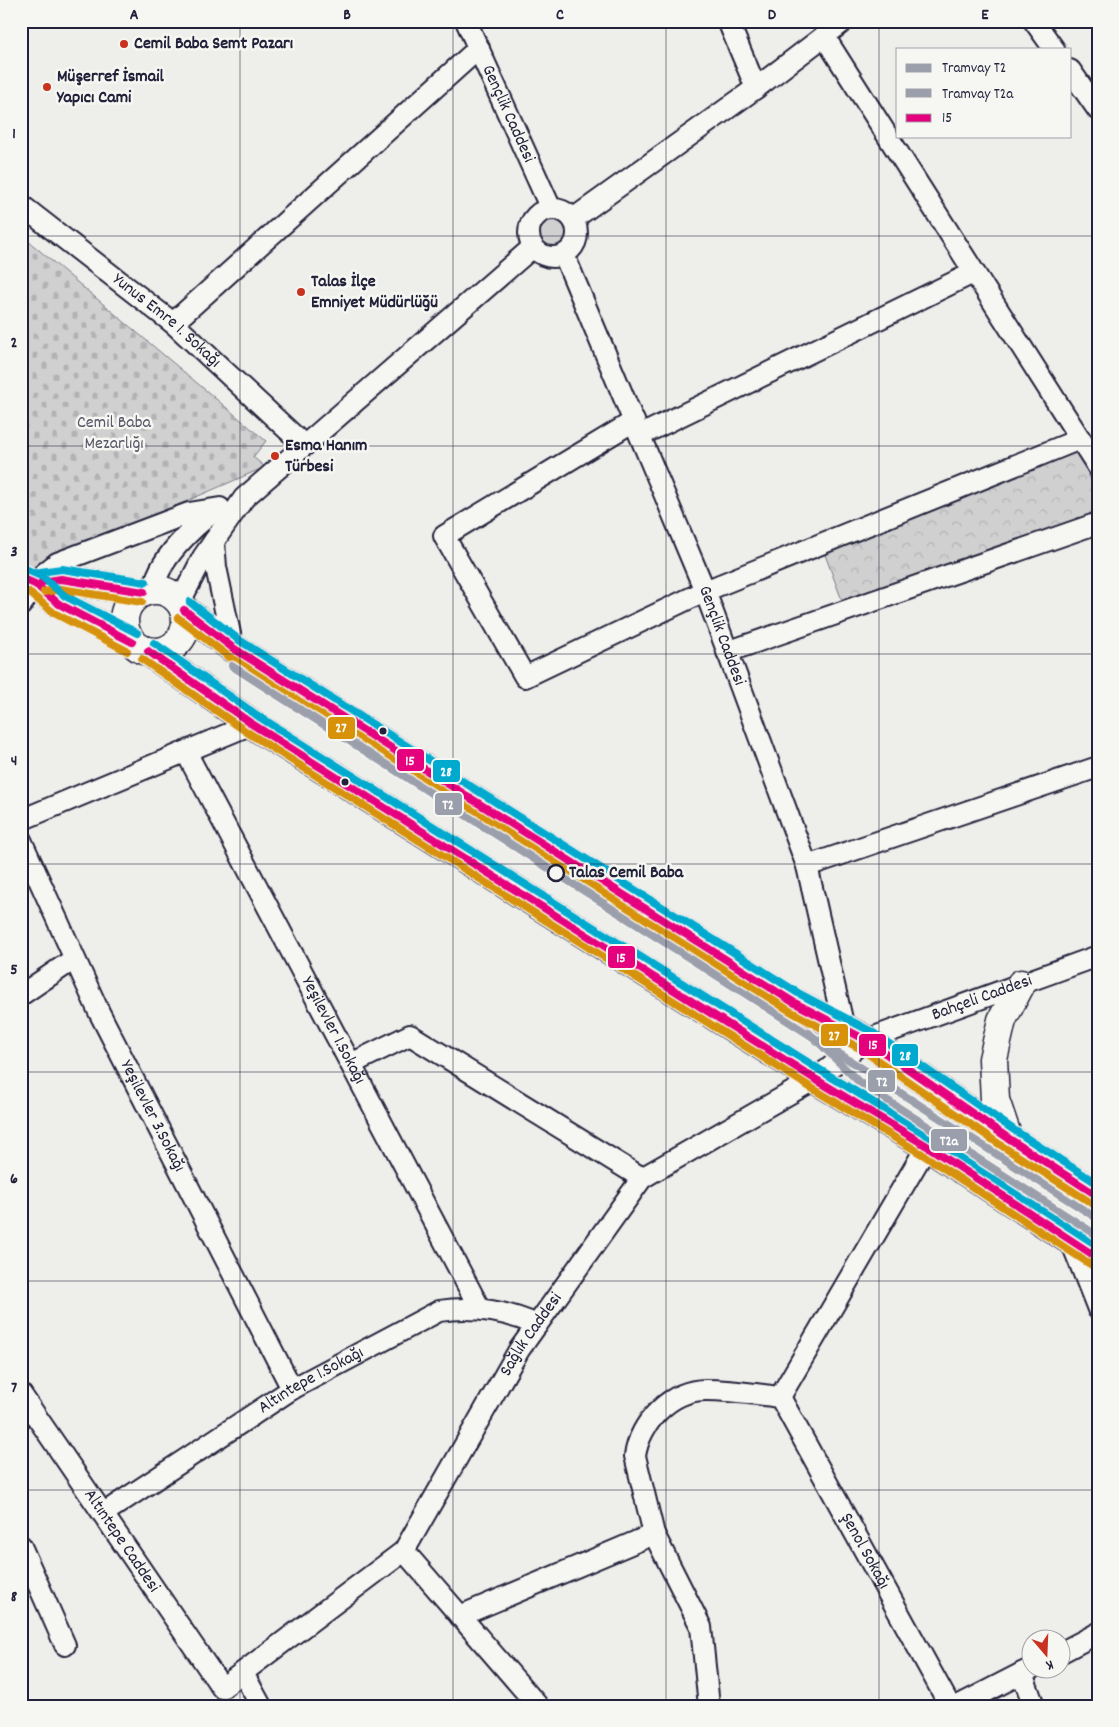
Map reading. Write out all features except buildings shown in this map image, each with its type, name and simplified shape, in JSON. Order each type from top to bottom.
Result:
[{"type":"main road","points":[[28,594],[61,579],[149,591],[164,591],[233,648],[793,1002],[855,1034],[1008,1138],[1098,1196]]},
{"type":"main road","points":[[149,591],[136,598],[125,614],[127,633],[140,646],[164,650],[178,641],[186,626],[182,606]]},
{"type":"main road","points":[[28,594],[59,604],[140,646],[252,724],[815,1079],[927,1146],[1098,1258]]},
{"type":"main road","points":[[1008,1138],[995,1100],[993,1060],[1002,1020],[1021,984]]},
{"type":"street","name":"Gençlik Caddesi","points":[[466,21],[551,208]]},
{"type":"street","points":[[728,21],[756,88]]},
{"type":"street","points":[[574,219],[756,88],[844,21]]},
{"type":"street","points":[[1034,21],[1053,48]]},
{"type":"street","points":[[824,36],[1098,467]]},
{"type":"street","points":[[173,323],[478,48]]},
{"type":"street","points":[[1072,72],[1092,88],[1098,110]]},
{"type":"street","name":"Yunus Emre 1. Sokağı","points":[[21,205],[173,323],[304,445]]},
{"type":"street","points":[[551,208],[567,213],[574,219],[577,227],[576,243],[564,255],[547,257],[533,247],[529,240],[531,223],[536,216],[551,208]]},
{"type":"street","points":[[182,606],[214,541],[244,498],[533,247]]},
{"type":"street","name":"Gençlik Caddesi","points":[[564,255],[638,428],[704,591],[807,866],[855,1034]]},
{"type":"street","points":[[973,273],[638,428],[444,536],[525,677],[704,591],[1080,439]]},
{"type":"street","points":[[28,594],[48,569],[58,563],[189,513],[220,508],[244,498]]},
{"type":"street","points":[[149,591],[157,572],[191,530],[220,508]]},
{"type":"street","points":[[727,652],[1098,523]]},
{"type":"street","points":[[214,541],[216,567],[233,648]]},
{"type":"street","points":[[21,820],[252,724]]},
{"type":"street","name":"Yeşilevler 1.Sokağı","points":[[186,752],[480,1309]]},
{"type":"street","points":[[807,866],[1098,767]]},
{"type":"street","name":"Yeşilevler 3.Sokağı","points":[[21,840],[74,959],[132,1080],[203,1213],[292,1389]]},
{"type":"street","name":"Bahçeli Caddesi","points":[[855,1034],[1021,984],[1098,956]]},
{"type":"street","points":[[21,995],[74,959]]},
{"type":"street","name":"Sağlık Caddesi","points":[[404,1551],[519,1350],[642,1178],[815,1079],[855,1034]]},
{"type":"street","points":[[351,1064],[410,1035],[642,1178]]},
{"type":"street","points":[[709,1706],[701,1627],[654,1534],[635,1456],[639,1438],[648,1421],[673,1401],[704,1390],[780,1396],[927,1146]]},
{"type":"street","points":[[1071,1241],[1098,1309]]},
{"type":"street","name":"Altıntepe 1.Sokağı","points":[[104,1513],[292,1389],[438,1311],[480,1309],[504,1312],[537,1325]]},
{"type":"street","name":"Altıntepe Caddesi","points":[[21,1394],[222,1688],[242,1673]]},
{"type":"street","name":"Şenol Sokağı","points":[[780,1396],[950,1706]]},
{"type":"street","points":[[460,1616],[654,1534]]},
{"type":"street","points":[[21,1546],[65,1645]]},
{"type":"street","points":[[261,1706],[242,1673],[404,1551],[538,1706]]},
{"type":"street","points":[[1072,1647],[1098,1633]]},
{"type":"street","points":[[958,1706],[1022,1673]]},
{"type":"street","points":[[1029,1680],[1034,1706]]},
{"type":"green space","points":[[553,219],[563,223],[567,233],[563,243],[553,247],[543,243],[539,233],[543,223]]},
{"type":"green space","name":"Cemil Baba Mezarlığı","points":[[21,235],[266,441],[253,457],[265,467],[33,568],[21,563]]},
{"type":"green space","points":[[1074,441],[1098,497],[1098,513],[843,603],[821,544]]},
{"type":"tram line","name":"T2","points":[[232,666],[1098,1219]]},
{"type":"tram line","name":"T2a","points":[[809,1033],[859,1082],[1098,1236]]},
{"type":"transit line","name":"28","points":[[25,569],[41,576],[65,596],[137,633]]},
{"type":"transit line","name":"28","points":[[40,572],[62,569],[146,582]]},
{"type":"transit line","name":"15","points":[[21,578],[35,584],[59,604],[132,642]]},
{"type":"transit line","name":"15","points":[[42,582],[61,579],[144,592]]},
{"type":"transit line","name":"27","points":[[21,589],[30,593],[54,613],[127,651]]},
{"type":"transit line","name":"27","points":[[44,592],[61,589],[142,602]]},
{"type":"transit line","name":"28","points":[[190,602],[239,640],[798,993],[872,1032],[1014,1130],[1098,1184]]},
{"type":"transit line","name":"15","points":[[184,610],[233,648],[793,1002],[866,1040],[1008,1138],[1098,1196]]},
{"type":"transit line","name":"27","points":[[178,618],[228,656],[788,1010],[861,1049],[1002,1146],[1093,1204]]},
{"type":"transit line","name":"28","points":[[154,643],[258,716],[820,1070],[932,1138],[1098,1246]]},
{"type":"transit line","name":"15","points":[[148,651],[252,724],[815,1079],[927,1146],[1098,1258]]},
{"type":"transit line","name":"27","points":[[142,659],[247,732],[810,1087],[922,1154],[1093,1266]]},
{"type":"place","name":"Cemil Baba Semt Pazarı","points":[[124,44]]},
{"type":"place","name":"Müşerref İsmail Yapıcı Cami","points":[[47,87]]},
{"type":"place","name":"Talas İlçe Emniyet Müdürlüğü","points":[[301,292]]},
{"type":"place","name":"Esma Hanım Türbesi","points":[[275,456]]},
{"type":"place","name":"Talas Cemil Baba","points":[[556,873]]}]
